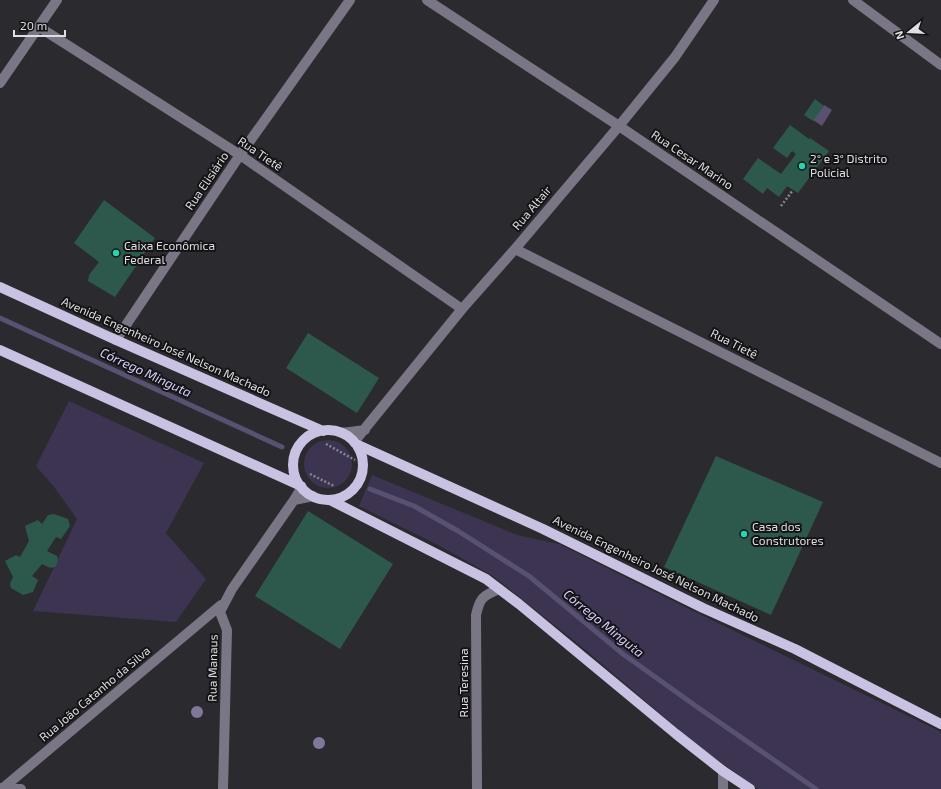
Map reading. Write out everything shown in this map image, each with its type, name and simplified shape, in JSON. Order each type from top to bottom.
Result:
[{"type":"main road","name":"Avenida Engenheiro José Nelson Machado","points":[[0,287],[116,340],[323,430]]},
{"type":"main road","points":[[0,350],[301,486]]},
{"type":"main road","points":[[330,500],[345,496],[352,490],[358,483],[362,474],[363,465],[362,457],[355,443],[342,433],[332,430],[323,430],[306,438],[295,453],[294,471],[297,481],[301,486],[313,496],[330,500],[486,579],[723,772],[750,789]]},
{"type":"main road","name":"Avenida Engenheiro José Nelson Machado","points":[[355,443],[543,529],[703,608],[795,648],[941,724]]},
{"type":"street","points":[[0,83],[57,0]]},
{"type":"street","name":"Rua Elisiário","points":[[116,340],[240,155],[350,0]]},
{"type":"street","name":"Rua Cesar Marino","points":[[427,0],[619,126],[941,344]]},
{"type":"street","name":"Rua Altair","points":[[355,443],[462,309],[619,126],[675,57],[714,0]]},
{"type":"street","points":[[853,0],[941,65]]},
{"type":"street","name":"Rua Tietê","points":[[38,27],[240,155],[462,309]]},
{"type":"street","name":"Rua Tietê","points":[[515,249],[941,463]]},
{"type":"street","points":[[342,433],[365,430]]},
{"type":"street","points":[[220,612],[232,589],[294,500],[301,486]]},
{"type":"street","points":[[294,500],[313,496]]},
{"type":"street","name":"Rua Teresina","points":[[477,789],[476,615],[479,602],[488,594],[499,589]]},
{"type":"street","name":"Rua João Catanho da Silva","points":[[2,788],[221,605],[220,612]]},
{"type":"street","name":"Rua Manaus","points":[[220,612],[227,630],[223,789]]},
{"type":"street","points":[[203,620],[220,624],[227,630]]},
{"type":"street","points":[[723,772],[723,789]]},
{"type":"street","points":[[2,788],[21,789]]},
{"type":"path","points":[[781,206],[793,190]]},
{"type":"path","points":[[319,441],[351,459]]},
{"type":"path","points":[[304,471],[335,487]]},
{"type":"shaded area","points":[[824,105],[832,110],[822,126],[810,118]]},
{"type":"shaded area","points":[[69,401],[204,463],[166,533],[206,579],[176,622],[33,611],[77,519],[54,487],[36,466]]},
{"type":"shaded area","points":[[323,440],[333,440],[342,444],[348,450],[352,459],[352,469],[348,478],[342,484],[333,488],[323,488],[314,484],[308,478],[304,469],[304,459],[308,450],[314,444]]},
{"type":"shaded area","points":[[372,475],[517,535],[559,544],[941,732],[941,789],[758,789],[697,745],[582,647],[493,576],[440,546],[359,506]]},
{"type":"building","points":[[815,99],[824,106],[813,121],[804,115]]},
{"type":"building","name":"2° e 3° Distrito Policial","points":[[790,125],[829,151],[798,193],[787,186],[779,197],[767,188],[763,194],[743,179],[758,158],[781,174],[796,154],[792,151],[787,158],[773,148]]},
{"type":"building","name":"Caixa Econômica Federal","points":[[104,200],[155,238],[115,297],[88,281],[89,275],[99,262],[74,243]]},
{"type":"building","points":[[308,333],[379,378],[357,413],[286,368]]},
{"type":"building","name":"Casa dos Construtores","points":[[716,456],[823,502],[771,615],[664,567]]},
{"type":"building","points":[[308,511],[393,564],[340,649],[255,596]]},
{"type":"building","points":[[54,514],[68,519],[70,526],[61,539],[56,537],[47,551],[57,556],[58,560],[56,566],[52,568],[42,564],[32,576],[38,580],[33,592],[23,595],[11,588],[10,584],[13,577],[5,561],[16,555],[20,557],[29,541],[25,526],[38,520],[42,524],[48,515]]},
{"type":"waterway","name":"Córrego Minguta","points":[[0,318],[282,447]]},
{"type":"waterway","name":"Córrego Minguta","points":[[370,489],[414,506],[458,531],[529,576],[623,654],[816,789]]},
{"type":"place","name":"2° e 3° Distrito Policial","points":[[802,166]]},
{"type":"place","name":"Caixa Econômica Federal","points":[[116,253]]},
{"type":"place","name":"Casa dos Construtores","points":[[744,534]]}]
